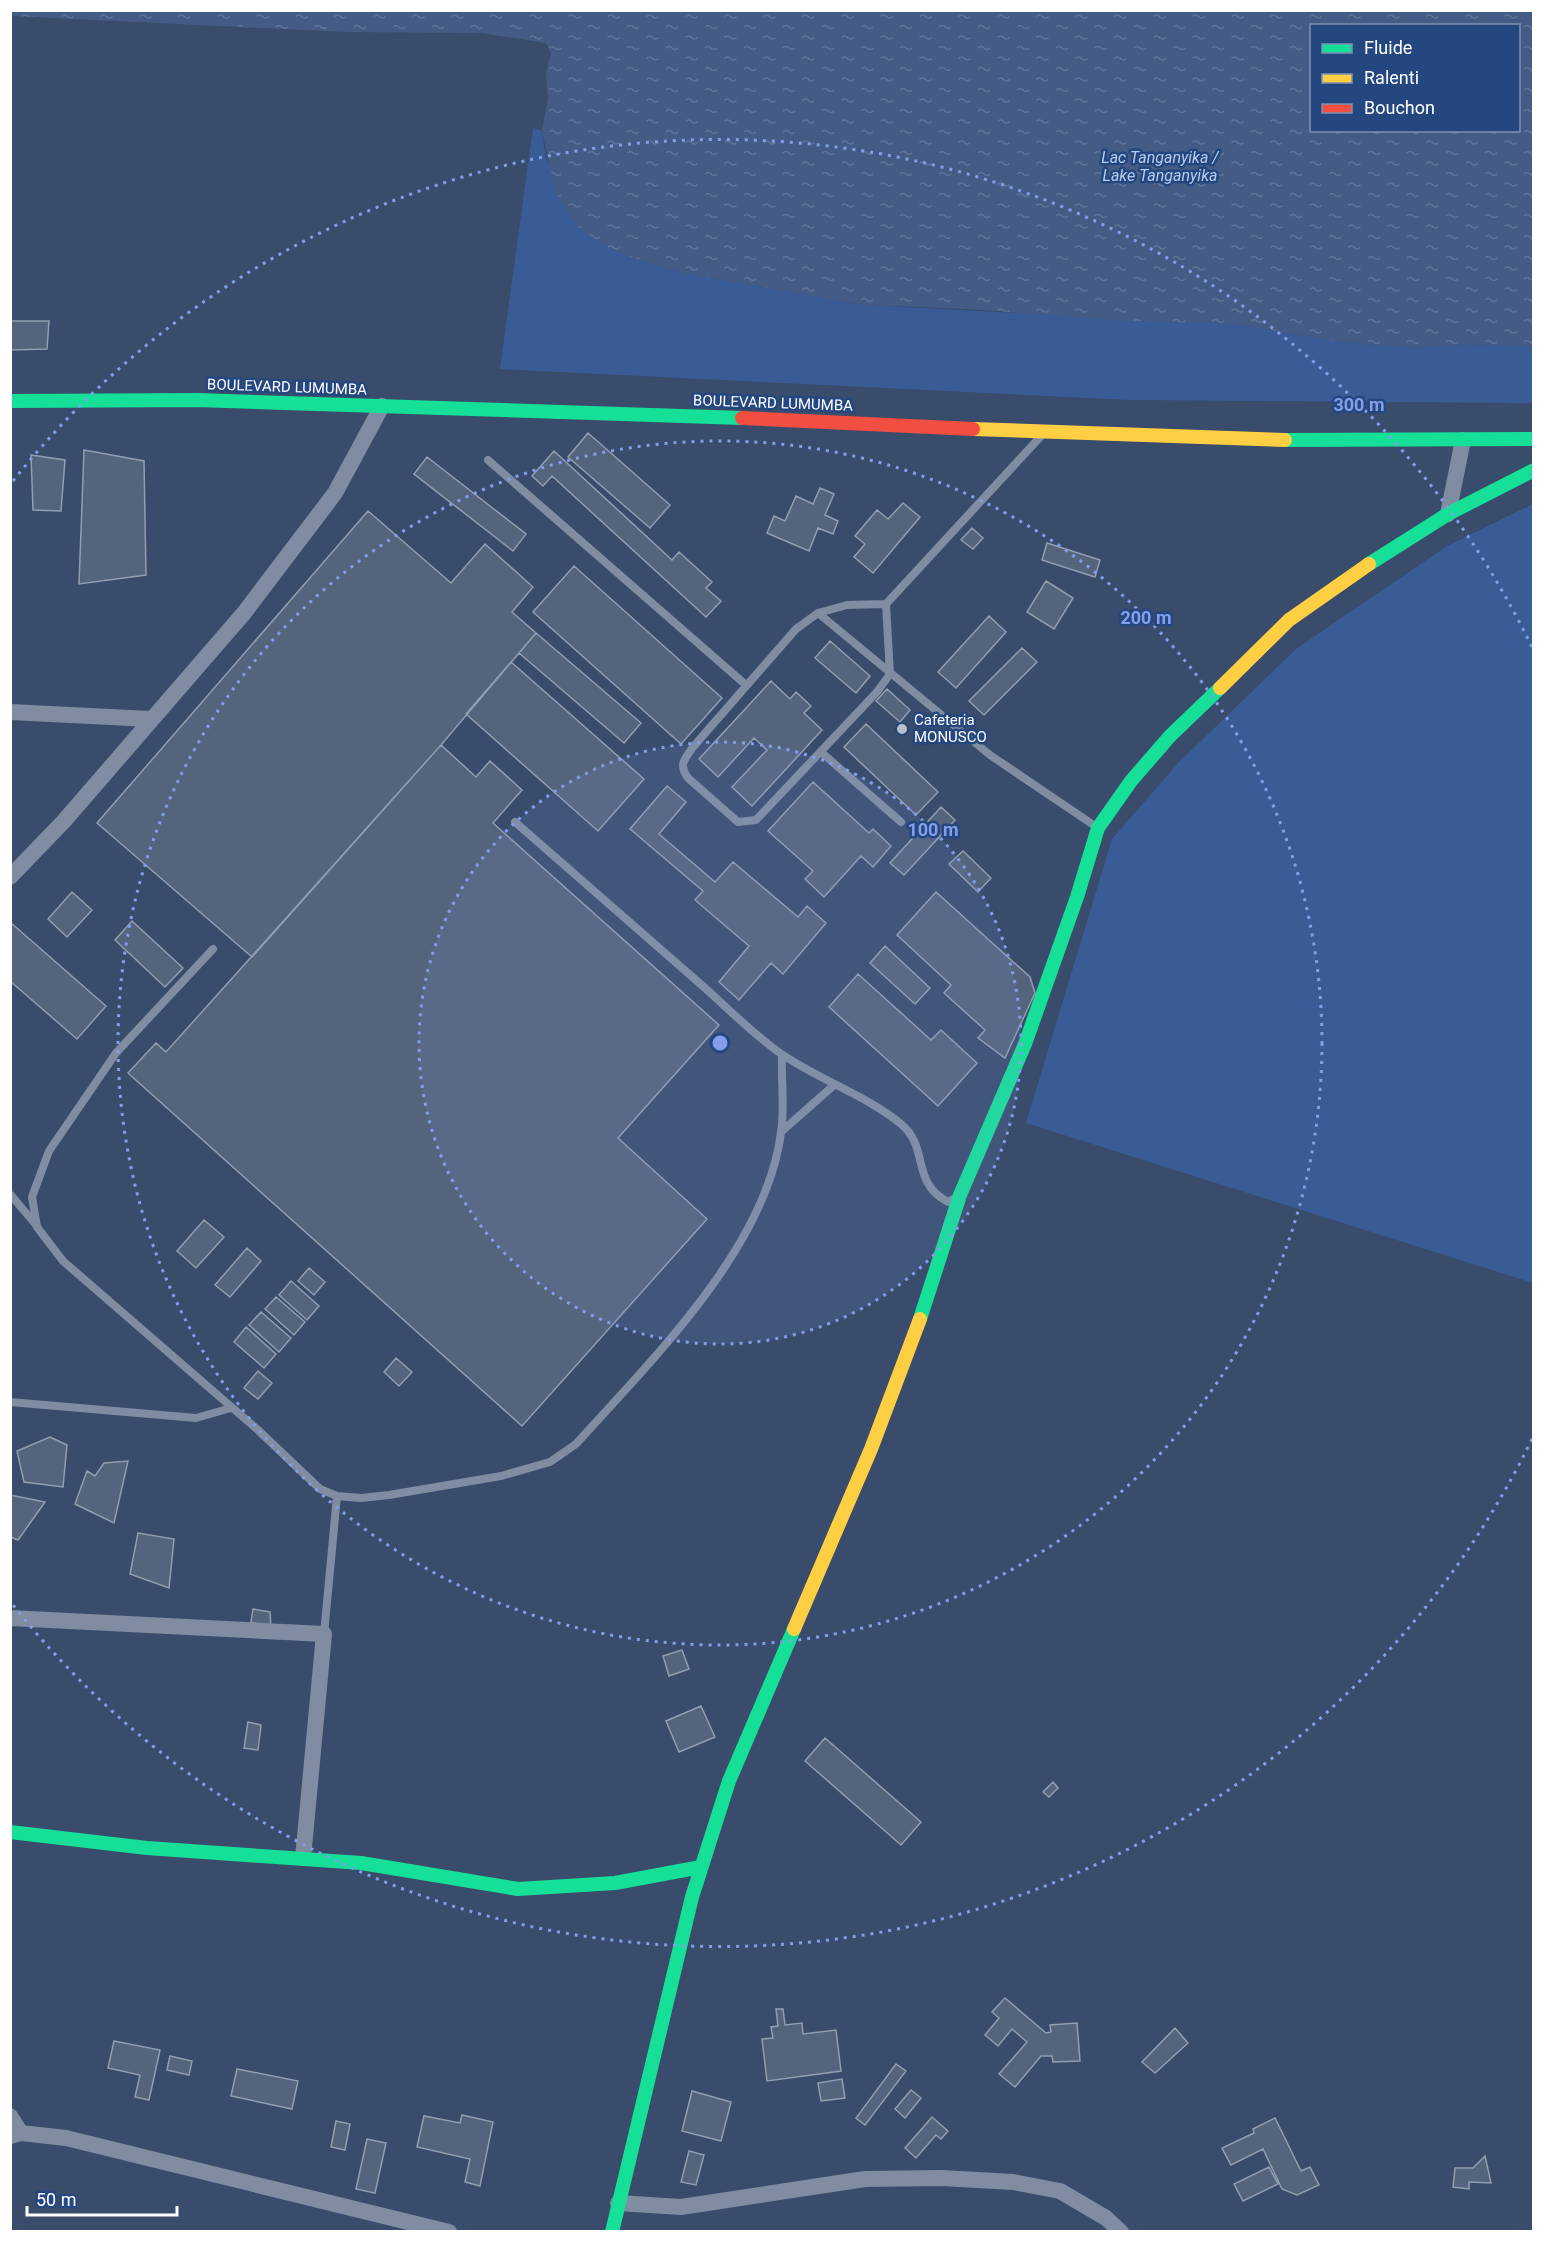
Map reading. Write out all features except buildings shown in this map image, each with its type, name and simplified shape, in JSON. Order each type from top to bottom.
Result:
[{"type":"street","name":"BOULEVARD LUMUMBA","points":[[10,401],[197,400],[538,413],[700,416],[1201,439],[1533,439]]},
{"type":"street","points":[[10,877],[64,821],[244,613],[317,518],[349,470],[382,406]]},
{"type":"street","points":[[1448,513],[1463,440]]},
{"type":"street","points":[[612,2232],[701,1867],[734,1771],[871,1449],[930,1293],[960,1195],[1025,1044],[1077,897],[1098,828],[1131,781],[1170,736],[1289,620],[1348,577],[1448,513],[1533,470]]},
{"type":"street","points":[[10,712],[151,719]]},
{"type":"street","points":[[10,1618],[324,1634],[303,1858]]},
{"type":"street","points":[[10,1832],[147,1848],[361,1863],[518,1889],[615,1883],[701,1867]]},
{"type":"street","points":[[10,2116],[16,2135],[66,2138],[450,2232]]},
{"type":"street","points":[[618,2203],[681,2207],[865,2179],[941,2178],[1013,2182],[1060,2191],[1106,2218],[1121,2232]]},
{"type":"lane","points":[[886,604],[890,674],[821,752],[756,820],[738,822],[688,778],[682,769],[682,762],[796,629],[818,613],[847,605],[886,604],[1045,432]]},
{"type":"lane","points":[[488,460],[746,686]]},
{"type":"lane","points":[[818,613],[990,755],[1098,828]]},
{"type":"lane","points":[[821,752],[901,822]]},
{"type":"lane","points":[[515,822],[782,1054],[833,1086],[888,1113],[908,1130],[916,1146],[925,1182],[933,1194],[948,1202],[960,1195]]},
{"type":"lane","points":[[37,1227],[32,1197],[49,1151],[116,1053],[213,950]]},
{"type":"lane","points":[[10,1194],[63,1261],[258,1430],[320,1489],[337,1496],[361,1498],[501,1476],[550,1462],[576,1444],[703,1298],[748,1233],[764,1199],[781,1132],[782,1054]]},
{"type":"lane","points":[[781,1132],[833,1086]]},
{"type":"lane","points":[[10,1402],[196,1418],[231,1408]]},
{"type":"lane","points":[[324,1634],[337,1496]]},
{"type":"shaded area","points":[[533,128],[542,131],[546,159],[609,248],[647,263],[684,273],[863,305],[1234,324],[1342,342],[1416,348],[1466,344],[1533,346],[1534,403],[1130,400],[500,369]]},
{"type":"shaded area","points":[[1533,504],[1533,1283],[1026,1123],[1112,839],[1179,762],[1296,649],[1447,546]]},
{"type":"water","name":"Lac Tanganyika / Lake Tanganyika","points":[[11,10],[1533,11],[1533,346],[1466,344],[1416,348],[1342,342],[1234,324],[1112,320],[969,309],[863,305],[684,273],[647,263],[609,248],[579,228],[556,194],[542,131],[548,98],[546,73],[551,54],[546,43],[482,33],[346,32],[11,16]]},
{"type":"traffic: fast","points":[[10,401],[197,400],[742,418]]},
{"type":"traffic: fast","points":[[1285,440],[1534,439]]},
{"type":"traffic: fast","points":[[1369,564],[1448,514],[1534,470]]},
{"type":"traffic: fast","points":[[920,1319],[960,1195],[1025,1044],[1077,897],[1098,828],[1131,781],[1170,736],[1220,688]]},
{"type":"traffic: fast","points":[[612,2232],[692,1897],[729,1781],[794,1629]]},
{"type":"traffic: fast","points":[[10,1832],[147,1848],[361,1863],[518,1889],[615,1883],[701,1867]]},
{"type":"traffic: slow","points":[[973,429],[1285,440]]},
{"type":"traffic: slow","points":[[1220,688],[1289,620],[1369,564]]},
{"type":"traffic: slow","points":[[794,1629],[871,1449],[920,1319]]},
{"type":"traffic: jam","points":[[742,418],[973,429]]},
{"type":"place","name":"Cafeteria MONUSCO","points":[[902,729]]}]
